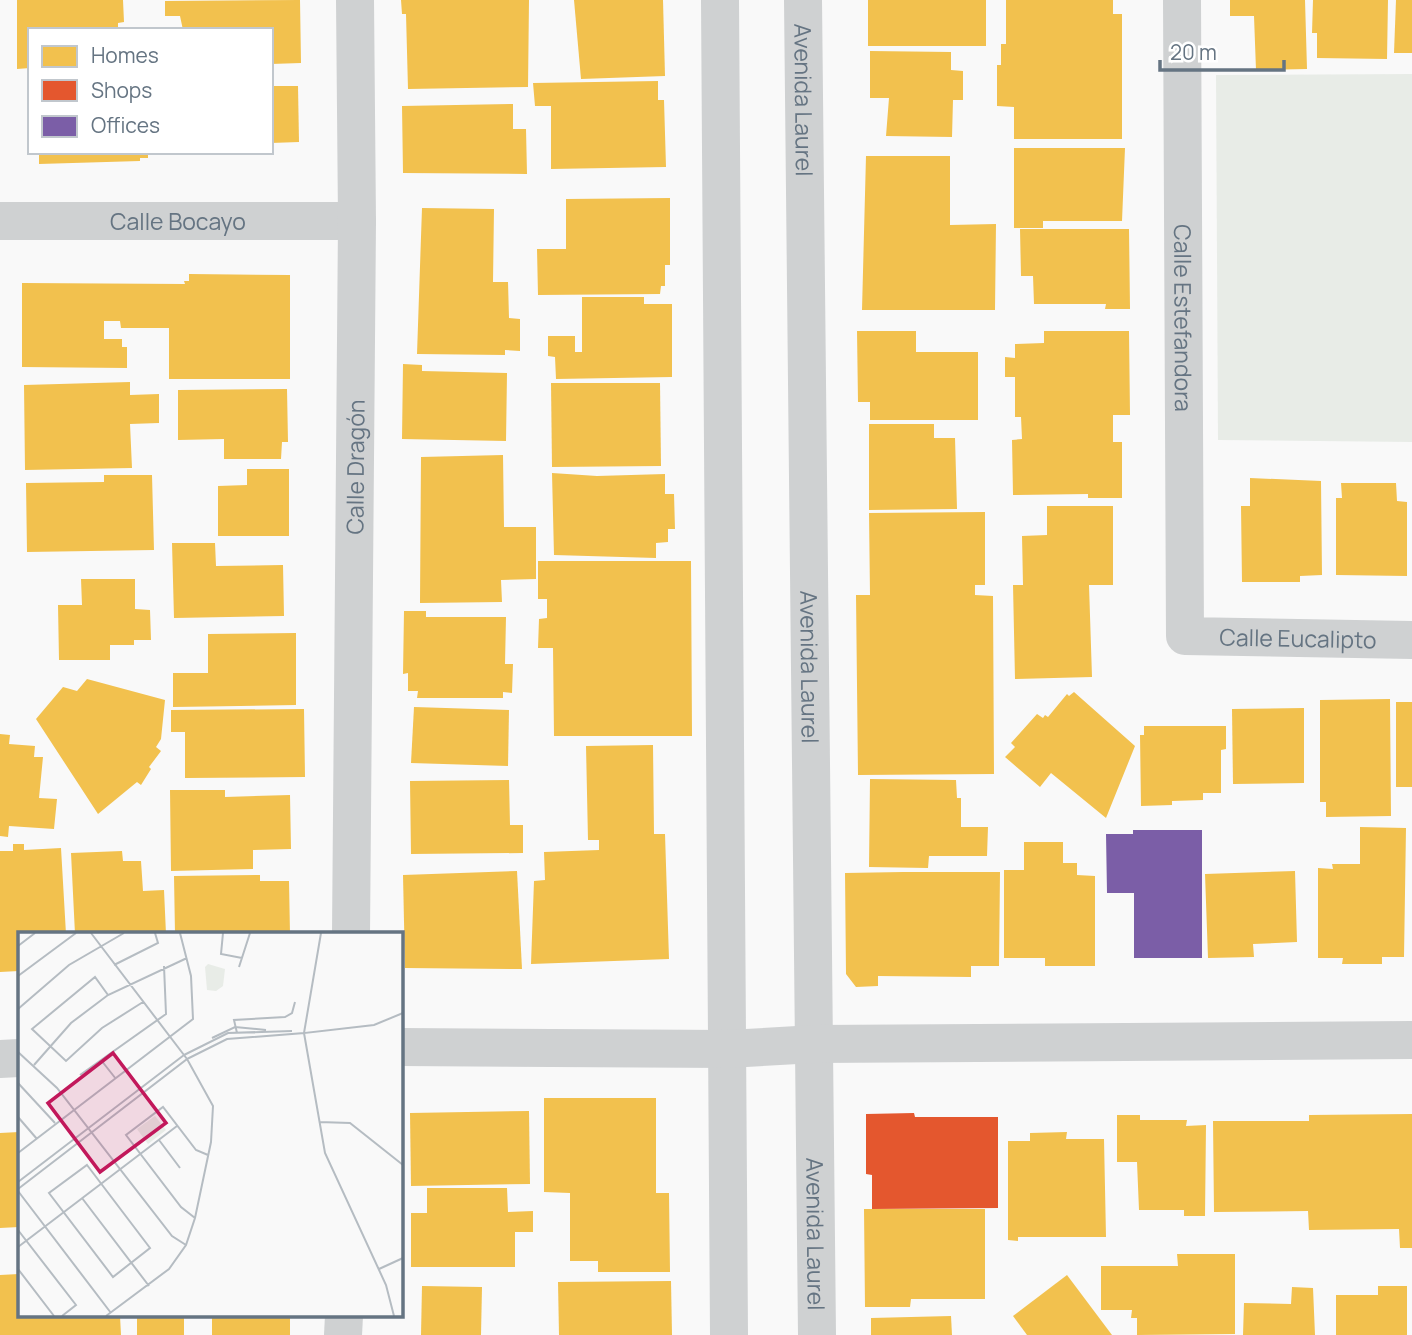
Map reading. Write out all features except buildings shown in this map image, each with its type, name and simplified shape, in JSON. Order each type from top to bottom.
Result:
[{"type":"street","name":"Calle Dragón","points":[[351,932],[357,220],[355,0]]},
{"type":"street","points":[[720,0],[729,1335]]},
{"type":"street","name":"Avenida Laurel","points":[[803,0],[817,1335]]},
{"type":"street","name":"Calle Estefandora","points":[[1182,0],[1185,636]]},
{"type":"street","name":"Calle Bocayo","points":[[0,221],[357,220]]},
{"type":"street","name":"Calle Eucalipto","points":[[1185,636],[1412,640]]},
{"type":"street","points":[[402,1047],[728,1049],[815,1044],[1412,1040]]},
{"type":"street","points":[[0,1059],[18,1058]]},
{"type":"shaded area","points":[[1412,74],[1412,442],[1218,440],[1216,75]]}]
